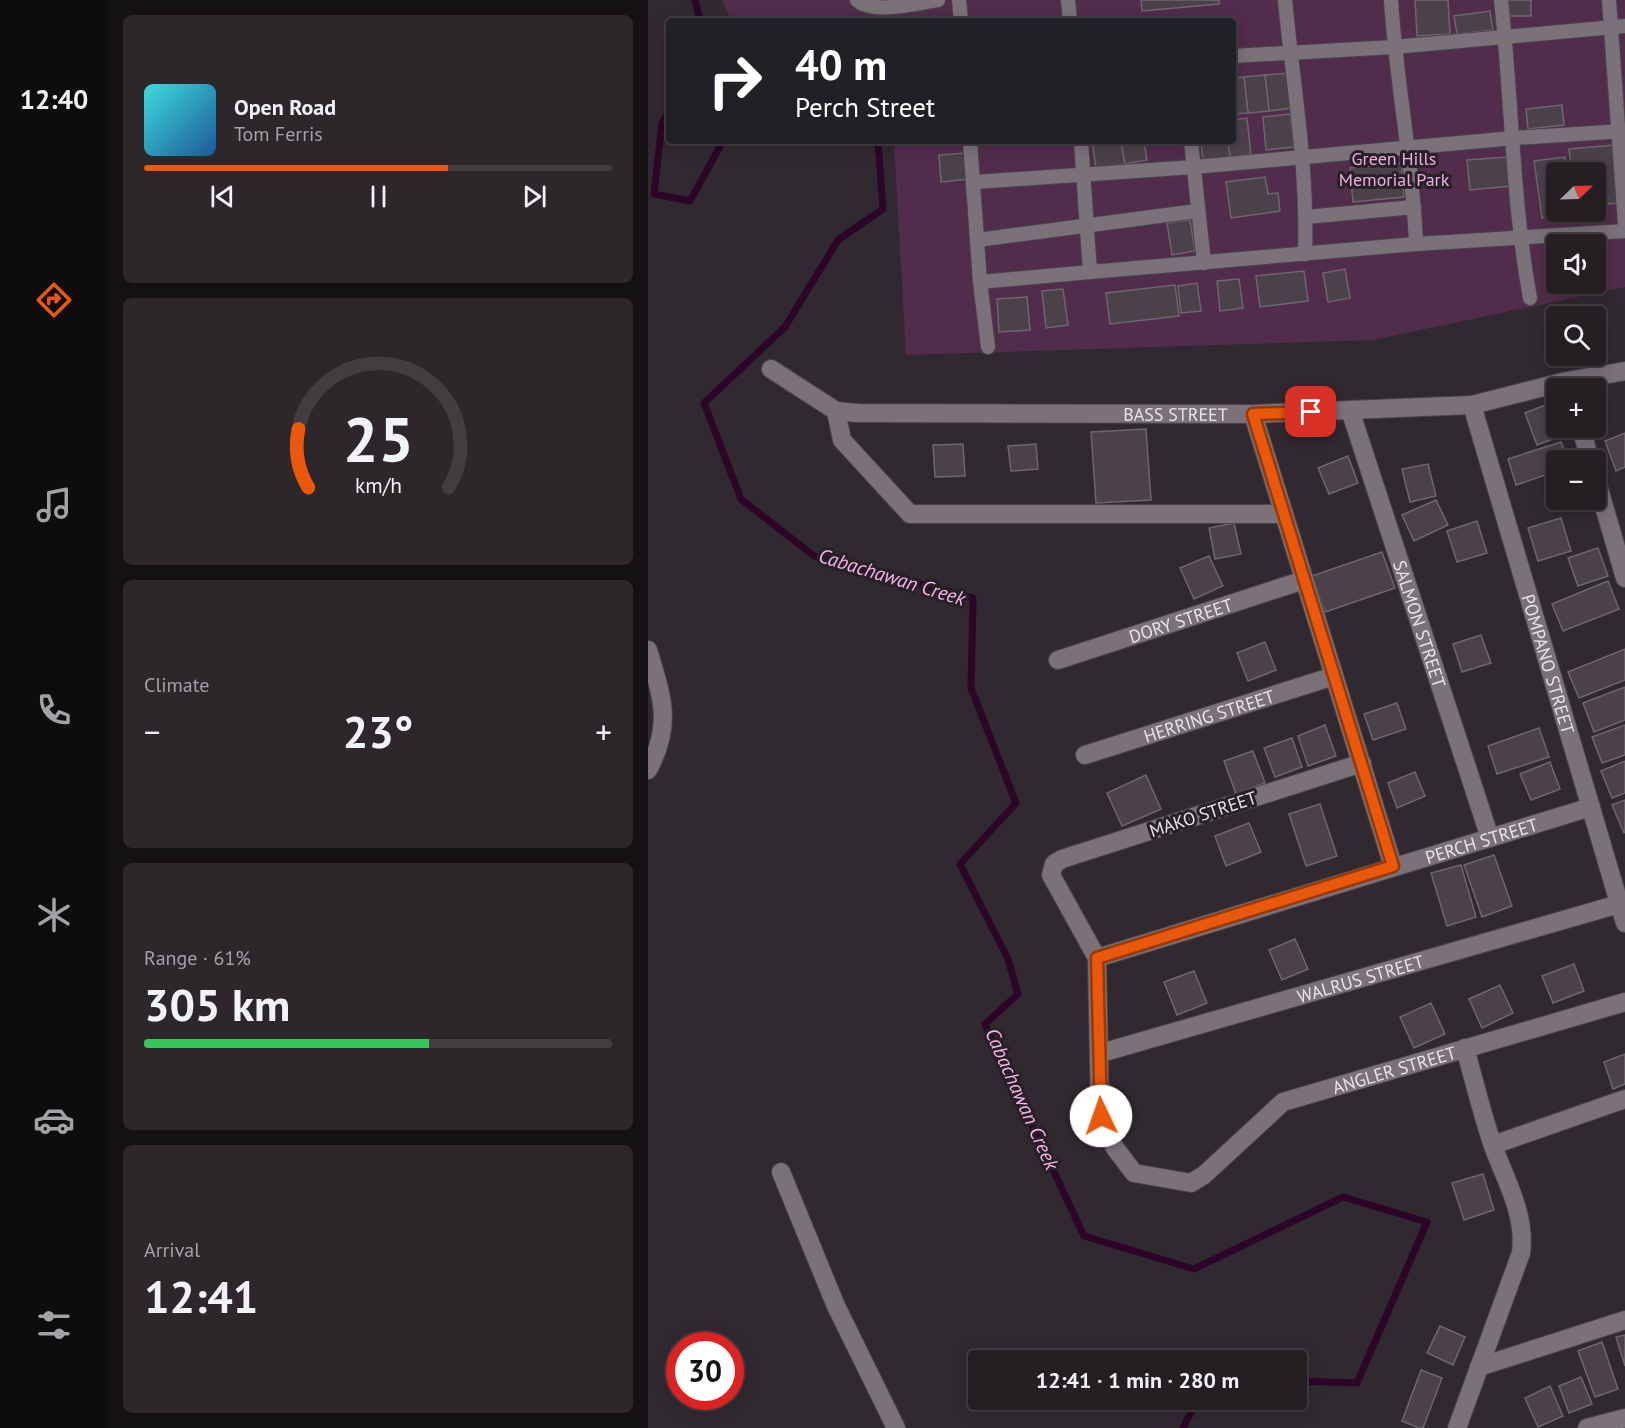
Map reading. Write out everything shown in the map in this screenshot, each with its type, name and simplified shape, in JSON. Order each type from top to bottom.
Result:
[{"type":"street","points":[[771,369],[836,411],[842,440],[909,514],[1284,514]]},
{"type":"street","name":"BASS STREET","points":[[1596,378],[1625,371]]},
{"type":"street","name":"BASS STREET","points":[[836,411],[1253,414],[1472,405],[1546,390]]},
{"type":"street","name":"POMPANO STREET","points":[[1472,405],[1625,923]]},
{"type":"street","name":"SALMON STREET","points":[[1350,410],[1490,838]]},
{"type":"street","points":[[1253,414],[1393,866]]},
{"type":"street","points":[[1605,510],[1625,578]]},
{"type":"street","name":"DORY STREET","points":[[1058,660],[1304,580]]},
{"type":"street","points":[[648,650],[662,697],[663,738],[648,770]]},
{"type":"street","name":"HERRING STREET","points":[[1085,755],[1334,676]]},
{"type":"street","name":"MAKO STREET","points":[[1097,958],[1051,875],[1054,864],[1062,859],[1362,763]]},
{"type":"street","name":"PERCH STREET","points":[[1097,958],[1591,807]]},
{"type":"street","name":"WALRUS STREET","points":[[1101,1053],[1619,904]]},
{"type":"street","points":[[1097,958],[1101,1053]]},
{"type":"street","name":"ANGLER STREET","points":[[1101,1053],[1101,1116],[1114,1148],[1134,1173],[1191,1183],[1204,1175],[1283,1102],[1625,1002]]},
{"type":"street","points":[[1457,1428],[1521,1253],[1523,1236],[1519,1214],[1493,1145],[1465,1048]]},
{"type":"street","points":[[1493,1145],[1625,1099]]},
{"type":"street","points":[[781,1172],[836,1305],[896,1428]]},
{"type":"street","points":[[1479,1367],[1625,1320]]},
{"type":"street","points":[[1587,1428],[1625,1418]]},
{"type":"lane","points":[[857,0],[867,7],[879,8],[938,0]]},
{"type":"lane","points":[[959,0],[960,18]]},
{"type":"lane","points":[[1068,0],[1070,18]]},
{"type":"lane","points":[[1285,0],[1302,157],[1306,217],[1305,254]]},
{"type":"lane","points":[[1391,0],[1394,47],[1414,207],[1416,244]]},
{"type":"lane","points":[[1501,0],[1514,138],[1519,238],[1530,298]]},
{"type":"lane","points":[[1609,0],[1618,27],[1625,225]]},
{"type":"lane","points":[[1236,56],[1394,47],[1618,27]]},
{"type":"lane","points":[[975,182],[1194,167],[1514,138],[1622,131]]},
{"type":"lane","points":[[970,144],[975,182],[980,282],[988,347]]},
{"type":"lane","points":[[1081,144],[1089,272]]},
{"type":"lane","points":[[1191,144],[1204,263]]},
{"type":"lane","points":[[1306,217],[1414,207]]},
{"type":"lane","points":[[977,240],[1197,211]]},
{"type":"lane","points":[[980,282],[1416,244],[1625,231]]},
{"type":"green space","name":"Green Hills Memorial Park","points":[[722,0],[1625,0],[1625,287],[1606,291],[1606,234],[1546,234],[1546,294],[1592,294],[1373,340],[906,355],[894,144],[1236,144],[1236,18],[759,18],[729,16]]},
{"type":"building","points":[[1141,0],[1219,0],[1219,4],[1142,11]]},
{"type":"building","points":[[1415,0],[1448,0],[1450,34],[1417,36]]},
{"type":"building","points":[[1508,0],[1531,0],[1531,16],[1509,16]]},
{"type":"building","points":[[1490,11],[1493,30],[1457,34],[1454,16]]},
{"type":"building","points":[[1289,73],[1292,108],[1269,111],[1265,75]]},
{"type":"building","points":[[1265,75],[1269,111],[1248,113],[1244,77]]},
{"type":"building","points":[[1244,77],[1248,113],[1236,114],[1236,78]]},
{"type":"building","points":[[1562,105],[1564,125],[1528,129],[1526,109]]},
{"type":"building","points":[[1290,114],[1294,147],[1266,150],[1263,117]]},
{"type":"building","points":[[1247,118],[1251,154],[1230,157],[1228,144],[1236,144],[1236,120]]},
{"type":"building","points":[[1092,144],[1122,144],[1125,164],[1096,168]]},
{"type":"building","points":[[1122,144],[1144,144],[1147,160],[1125,164]]},
{"type":"building","points":[[1201,144],[1228,144],[1230,157],[1203,160]]},
{"type":"building","points":[[1614,145],[1620,203],[1606,204],[1606,162],[1571,162],[1569,149]]},
{"type":"building","points":[[966,153],[969,179],[941,182],[939,155]]},
{"type":"building","points":[[1508,157],[1511,186],[1470,190],[1467,160]]},
{"type":"building","points":[[1565,157],[1566,162],[1546,162],[1546,217],[1542,218],[1534,161]]},
{"type":"building","points":[[1401,163],[1404,197],[1353,202],[1350,168]]},
{"type":"building","points":[[1265,177],[1268,194],[1278,193],[1280,211],[1231,218],[1226,182]]},
{"type":"building","points":[[1190,220],[1195,251],[1172,255],[1167,223]]},
{"type":"building","points":[[1345,269],[1350,298],[1328,302],[1323,273]]},
{"type":"building","points":[[1304,271],[1308,301],[1260,307],[1256,276]]},
{"type":"building","points":[[1239,279],[1243,308],[1220,311],[1217,281]]},
{"type":"building","points":[[1197,283],[1201,311],[1181,313],[1178,286]]},
{"type":"building","points":[[1175,285],[1179,316],[1110,324],[1106,293]]},
{"type":"building","points":[[1063,289],[1068,325],[1046,328],[1042,291]]},
{"type":"building","points":[[1027,297],[1030,330],[999,332],[997,299]]},
{"type":"building","points":[[1546,405],[1546,438],[1555,438],[1537,445],[1525,413]]},
{"type":"building","points":[[1146,429],[1151,500],[1096,503],[1091,432]]},
{"type":"building","points":[[1625,433],[1625,467],[1616,471],[1605,441]]},
{"type":"building","points":[[1561,442],[1564,450],[1546,450],[1546,475],[1516,485],[1508,459]]},
{"type":"building","points":[[963,444],[965,476],[935,477],[933,445]]},
{"type":"building","points":[[1036,444],[1038,469],[1011,471],[1008,446]]},
{"type":"building","points":[[1348,456],[1358,483],[1329,494],[1318,468]]},
{"type":"building","points":[[1428,464],[1436,496],[1410,502],[1402,469]]},
{"type":"building","points":[[1436,500],[1448,525],[1414,541],[1402,515]]},
{"type":"building","points":[[1561,518],[1571,551],[1538,561],[1528,528]]},
{"type":"building","points":[[1477,521],[1487,553],[1457,562],[1447,531]]},
{"type":"building","points":[[1234,523],[1241,554],[1215,559],[1209,528]]},
{"type":"building","points":[[1598,548],[1608,576],[1578,586],[1568,558]]},
{"type":"building","points":[[1382,552],[1395,588],[1325,612],[1312,576]]},
{"type":"building","points":[[1209,556],[1223,586],[1194,599],[1180,568]]},
{"type":"building","points":[[1608,581],[1619,609],[1563,631],[1552,604]]},
{"type":"building","points":[[1481,635],[1491,663],[1462,672],[1453,644]]},
{"type":"building","points":[[1265,642],[1276,670],[1248,681],[1237,653]]},
{"type":"building","points":[[1625,649],[1625,680],[1579,698],[1568,672]]},
{"type":"building","points":[[1625,687],[1625,720],[1594,732],[1583,703]]},
{"type":"building","points":[[1397,703],[1406,729],[1373,740],[1364,714]]},
{"type":"building","points":[[1325,725],[1336,756],[1308,766],[1298,736]]},
{"type":"building","points":[[1625,725],[1625,755],[1602,763],[1592,737]]},
{"type":"building","points":[[1539,728],[1549,757],[1497,774],[1488,746]]},
{"type":"building","points":[[1292,738],[1302,767],[1275,777],[1264,748]]},
{"type":"building","points":[[1253,751],[1265,783],[1236,794],[1224,761]]},
{"type":"building","points":[[1625,761],[1625,793],[1612,798],[1601,771]]},
{"type":"building","points":[[1550,762],[1560,789],[1531,800],[1520,774]]},
{"type":"building","points":[[1415,772],[1425,796],[1397,808],[1388,783]]},
{"type":"building","points":[[1146,775],[1161,809],[1122,826],[1107,793]]},
{"type":"building","points":[[1625,800],[1625,832],[1624,833],[1612,805]]},
{"type":"building","points":[[1320,804],[1337,856],[1306,866],[1289,814]]},
{"type":"building","points":[[1249,823],[1261,852],[1226,866],[1215,836]]},
{"type":"building","points":[[1494,855],[1512,906],[1482,917],[1464,865]]},
{"type":"building","points":[[1461,865],[1476,917],[1447,926],[1431,873]]},
{"type":"building","points":[[1295,939],[1308,969],[1282,980],[1269,950]]},
{"type":"building","points":[[1574,964],[1584,991],[1553,1003],[1542,976]]},
{"type":"building","points":[[1194,971],[1207,1003],[1177,1015],[1164,982]]},
{"type":"building","points":[[1500,985],[1513,1013],[1482,1028],[1469,999]]},
{"type":"building","points":[[1431,1003],[1445,1034],[1414,1048],[1400,1017]]},
{"type":"building","points":[[1625,1054],[1625,1084],[1613,1089],[1604,1062]]},
{"type":"building","points":[[1483,1174],[1494,1210],[1464,1220],[1452,1183]]},
{"type":"building","points":[[1440,1326],[1465,1337],[1453,1365],[1427,1353]]},
{"type":"building","points":[[1625,1335],[1625,1366],[1616,1337]]},
{"type":"building","points":[[1602,1342],[1618,1389],[1595,1397],[1578,1351]]},
{"type":"building","points":[[1421,1370],[1442,1378],[1423,1428],[1419,1428],[1402,1421]]},
{"type":"building","points":[[1581,1377],[1592,1404],[1569,1413],[1559,1386]]},
{"type":"building","points":[[1550,1386],[1563,1416],[1538,1427],[1525,1398]]},
{"type":"waterway","name":"Cabachawan Creek","points":[[695,0],[699,18]]},
{"type":"waterway","name":"Cabachawan Creek","points":[[666,116],[662,123],[654,194],[690,201],[721,144]]},
{"type":"waterway","name":"Cabachawan Creek","points":[[878,144],[883,209],[838,240],[785,327],[704,403],[741,499],[814,556],[973,598],[971,688],[1016,803],[960,864],[1008,959],[1018,994],[985,1024],[1084,1236],[1194,1269],[1343,1197],[1427,1222],[1357,1383],[1307,1381]]},
{"type":"waterway","name":"Cabachawan Creek","points":[[1183,1428],[1192,1410]]},
{"type":"route","points":[[1101,1116],[1097,958],[1393,866],[1253,414],[1311,412]]}]
